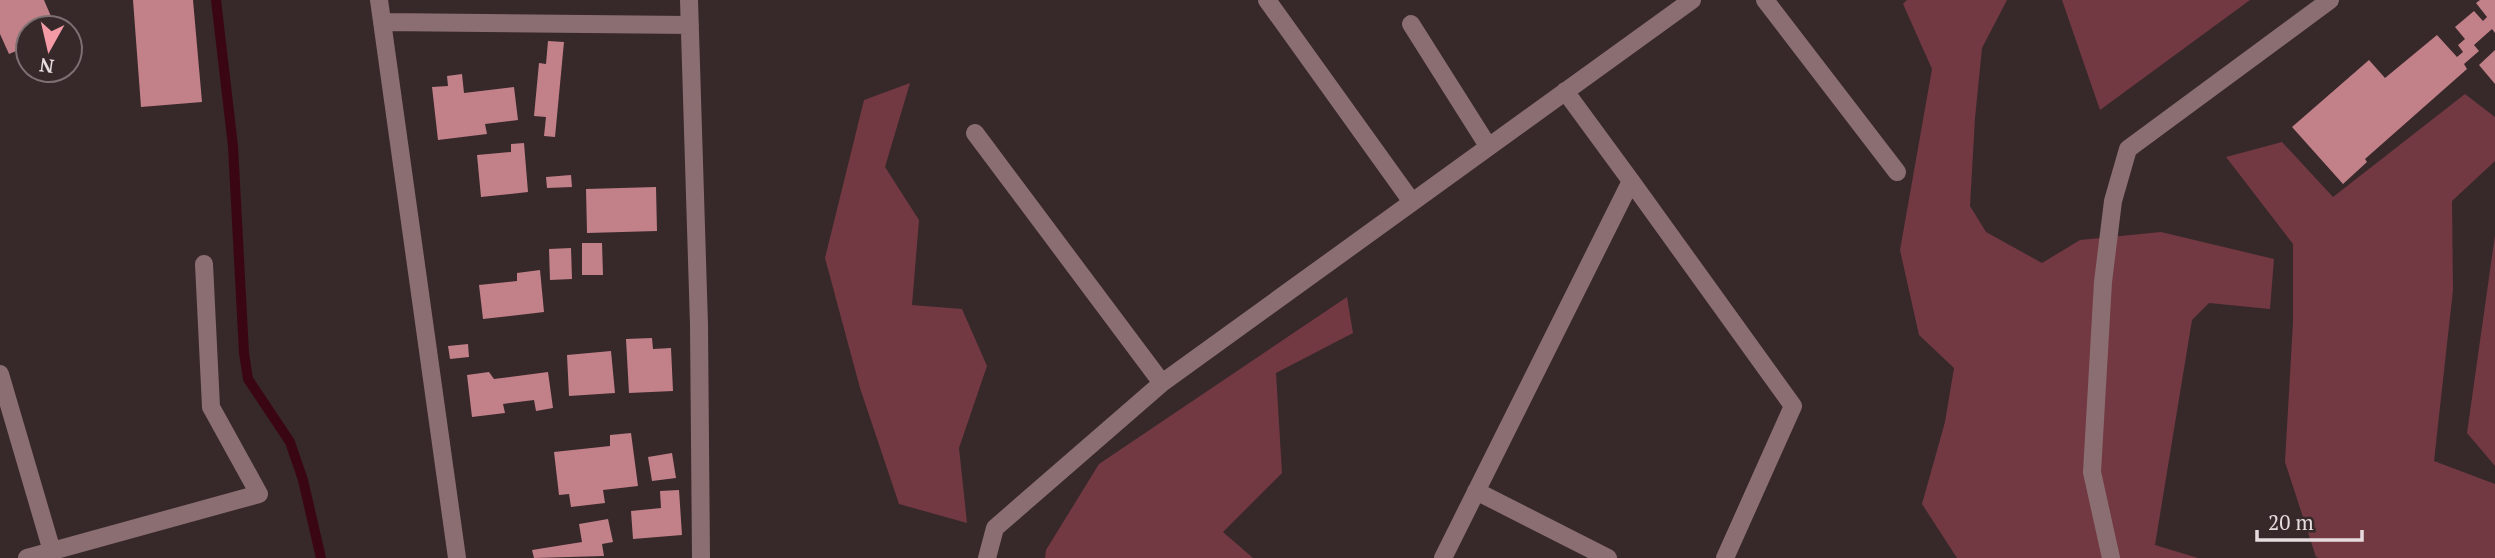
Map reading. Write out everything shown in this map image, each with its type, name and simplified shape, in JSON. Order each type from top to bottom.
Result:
[{"type":"street","points":[[379,0],[457,558]]},
{"type":"street","points":[[689,0],[699,326],[701,558]]},
{"type":"street","points":[[1267,0],[1412,202]]},
{"type":"street","points":[[987,558],[995,528],[1162,383],[1692,0]]},
{"type":"street","points":[[1765,0],[1896,172]]},
{"type":"street","points":[[2111,558],[2092,472],[2103,282],[2113,201],[2128,149],[2330,0]]},
{"type":"street","points":[[382,22],[690,25]]},
{"type":"street","points":[[1411,24],[1488,146]]},
{"type":"street","points":[[1565,91],[1793,406],[1725,558]]},
{"type":"street","points":[[975,133],[1162,383]]},
{"type":"street","points":[[1443,558],[1631,181]]},
{"type":"street","points":[[27,558],[53,554],[258,494],[211,407],[204,264]]},
{"type":"street","points":[[0,374],[53,554]]},
{"type":"street","points":[[1476,491],[1608,558]]},
{"type":"shaded area","points":[[1907,0],[2007,0],[1982,48],[1975,118],[1970,206],[1986,232],[2042,263],[2080,240],[2161,232],[2274,259],[2270,309],[2209,303],[2192,320],[2155,545],[2198,558],[1957,558],[1922,504],[1945,422],[1954,368],[1919,335],[1900,250],[1932,69],[1903,4]]},
{"type":"shaded area","points":[[2062,0],[2250,0],[2100,110]]},
{"type":"shaded area","points":[[910,83],[885,167],[919,220],[912,305],[962,309],[987,366],[959,448],[967,523],[899,504],[860,388],[825,258],[864,100]]},
{"type":"shaded area","points":[[2465,94],[2495,117],[2495,161],[2452,201],[2453,290],[2434,461],[2495,484],[2495,558],[2319,558],[2316,557],[2285,462],[2293,322],[2293,244],[2226,157],[2282,142],[2333,197]]},
{"type":"shaded area","points":[[2495,235],[2495,466],[2467,433]]},
{"type":"shaded area","points":[[1347,297],[1353,333],[1276,373],[1282,473],[1223,532],[1253,558],[1045,558],[1046,550],[1099,464]]},
{"type":"building","points":[[0,0],[44,0],[50,14],[14,14],[14,52],[9,54],[0,34]]},
{"type":"building","points":[[133,0],[193,0],[202,102],[141,107]]},
{"type":"building","points":[[2480,0],[2495,0],[2495,33],[2492,29],[2474,45],[2479,51],[2464,64],[2467,69],[2365,159],[2367,162],[2343,184],[2292,127],[2369,60],[2385,78],[2437,35],[2457,57],[2463,52],[2458,45],[2465,39],[2455,27],[2474,11],[2483,21],[2487,17],[2476,3]]},
{"type":"building","points":[[548,41],[564,42],[555,137],[544,136],[546,117],[534,116],[539,63],[546,64]]},
{"type":"building","points":[[2495,50],[2495,84],[2479,65]]},
{"type":"building","points":[[462,74],[464,93],[514,87],[518,120],[485,124],[487,134],[438,140],[432,87],[448,86],[447,76]]},
{"type":"building","points":[[524,143],[528,192],[481,197],[477,155],[511,152],[511,144]]},
{"type":"building","points":[[571,175],[572,187],[547,188],[546,177]]},
{"type":"building","points":[[656,187],[657,231],[587,233],[586,189]]},
{"type":"building","points":[[582,243],[602,243],[603,275],[582,275]]},
{"type":"building","points":[[571,248],[572,279],[550,280],[549,249]]},
{"type":"building","points":[[540,270],[544,312],[483,319],[479,285],[517,281],[517,273]]},
{"type":"building","points":[[652,338],[653,349],[671,348],[673,391],[629,393],[626,339]]},
{"type":"building","points":[[468,344],[469,357],[450,359],[448,346]]},
{"type":"building","points":[[611,351],[615,393],[569,396],[567,355]]},
{"type":"building","points":[[489,372],[494,379],[548,372],[553,408],[536,411],[534,400],[503,404],[505,413],[472,417],[467,375]]},
{"type":"building","points":[[631,433],[638,486],[603,490],[605,503],[571,507],[569,494],[559,495],[554,452],[610,446],[610,435]]},
{"type":"building","points":[[672,453],[676,478],[652,481],[648,457]]},
{"type":"building","points":[[679,490],[682,535],[633,539],[631,511],[661,508],[660,491]]},
{"type":"building","points":[[608,519],[613,542],[602,544],[604,556],[534,558],[532,550],[582,542],[579,524]]},
{"type":"waterway","points":[[216,0],[233,146],[244,353],[248,379],[290,442],[303,480],[321,558]]}]
